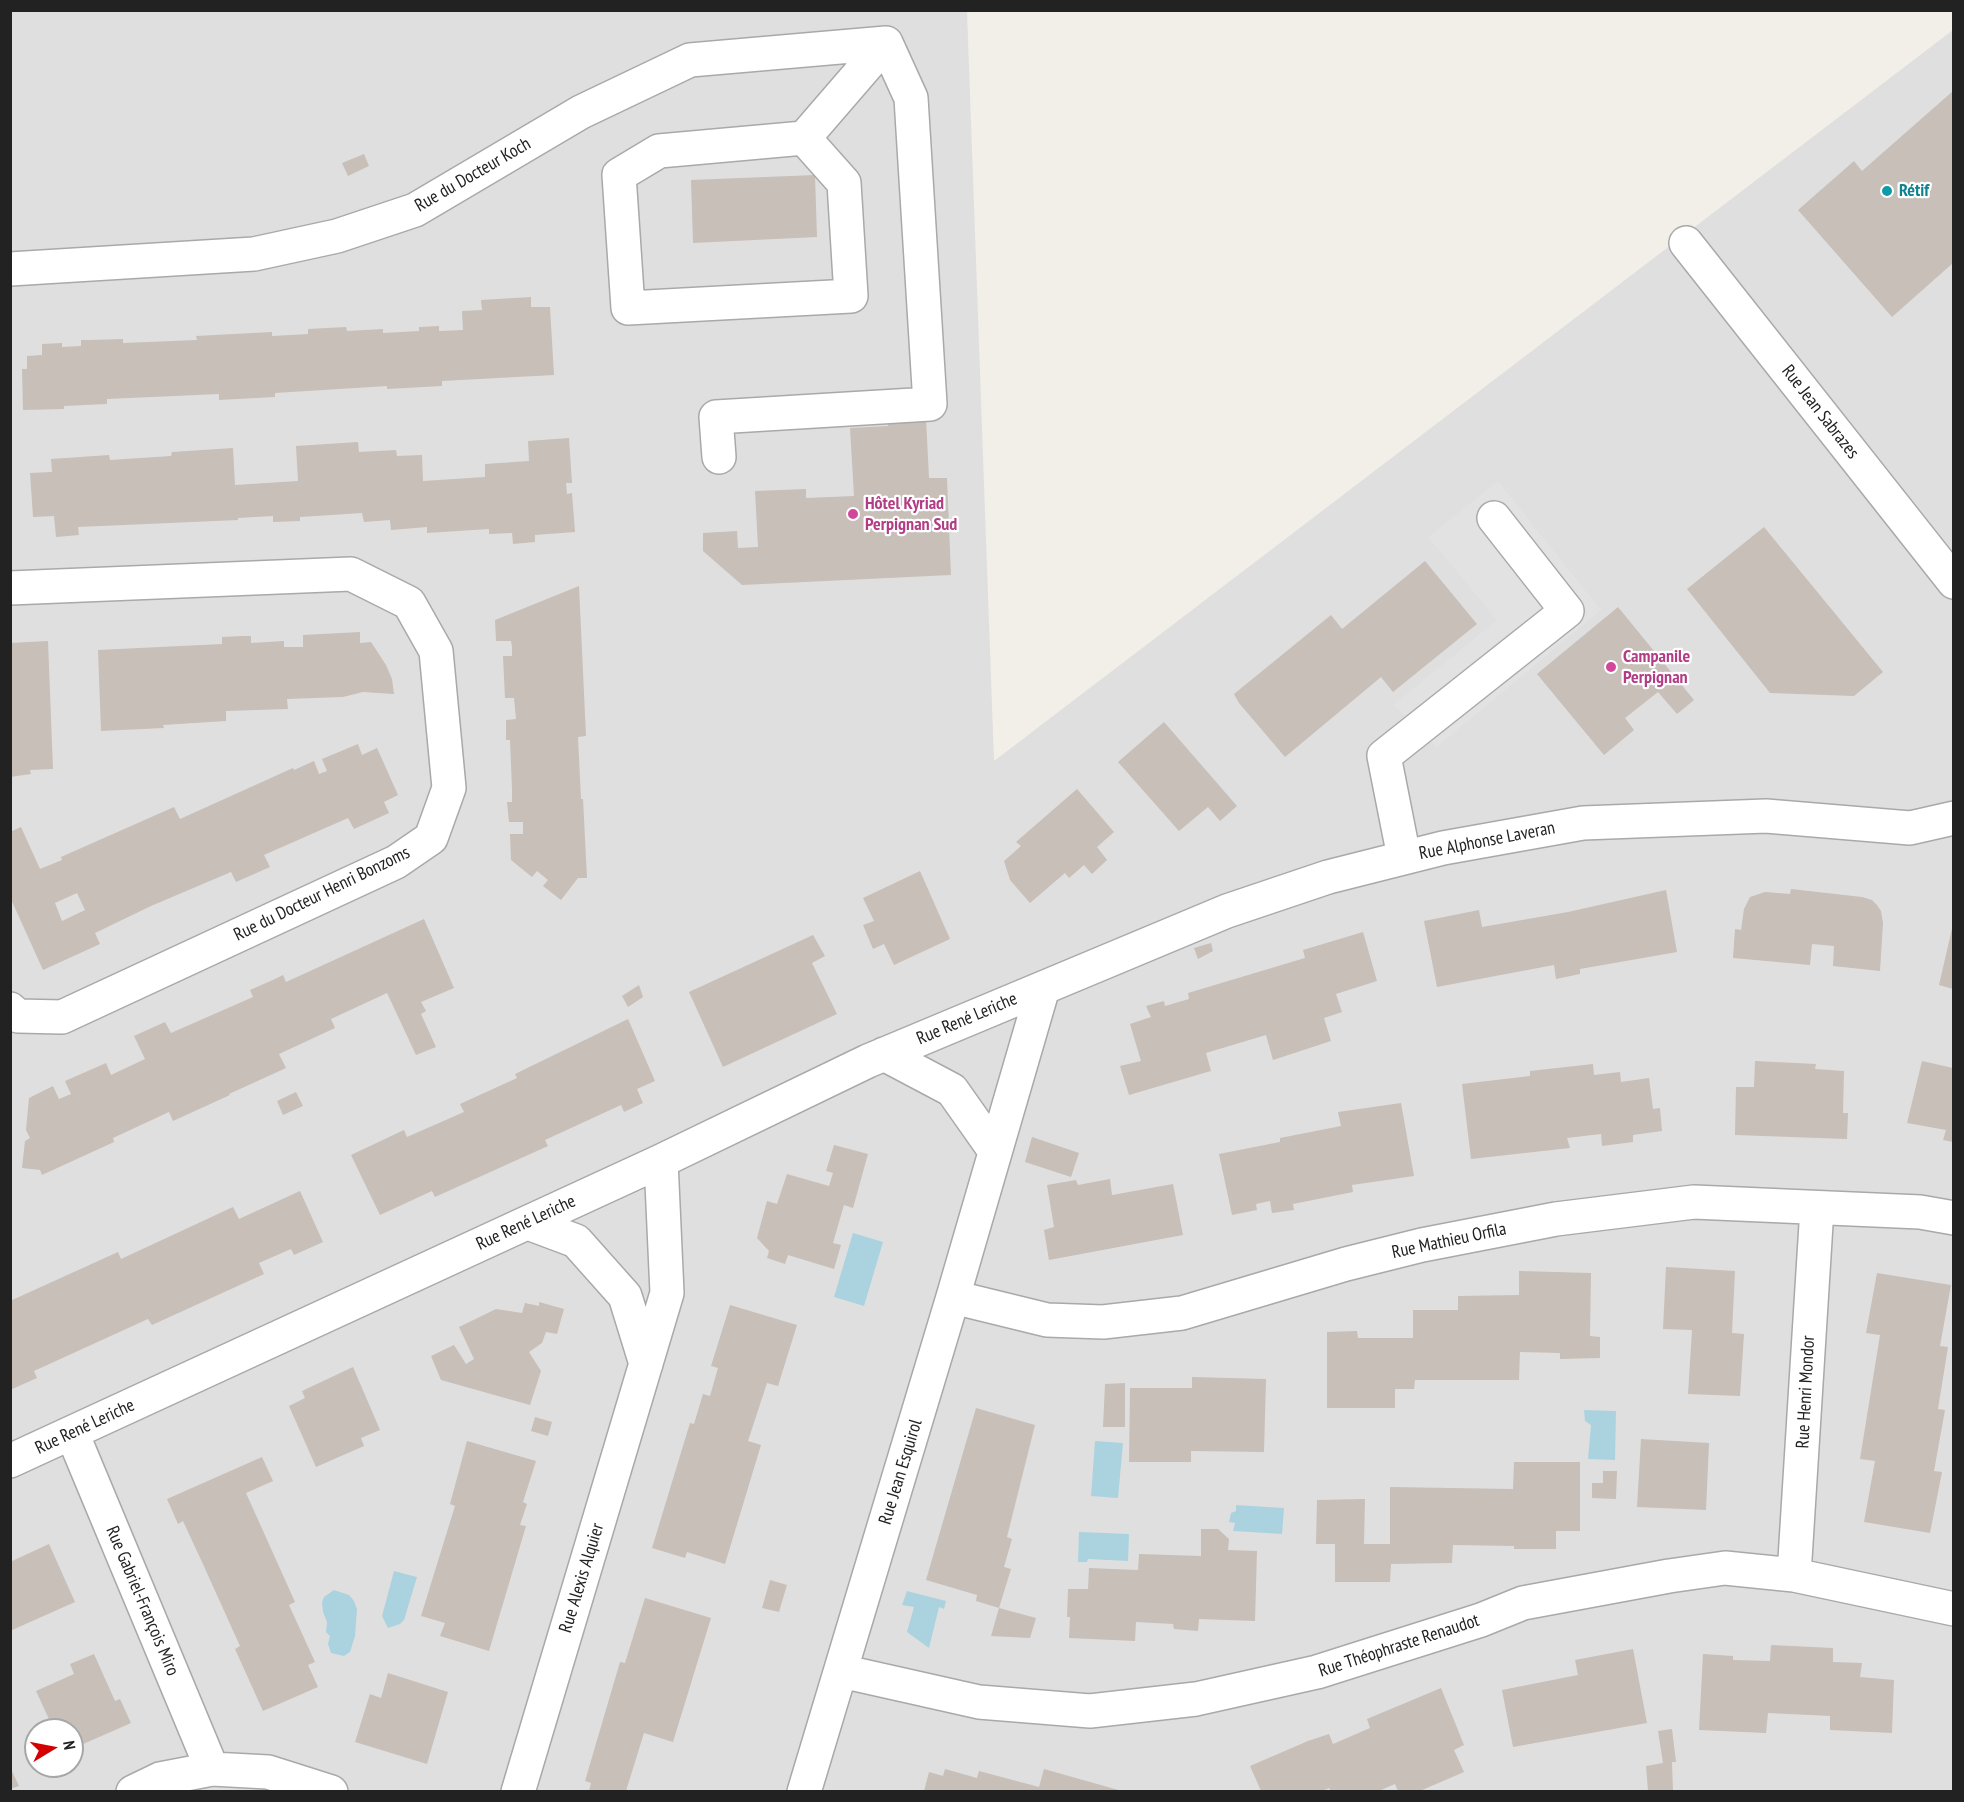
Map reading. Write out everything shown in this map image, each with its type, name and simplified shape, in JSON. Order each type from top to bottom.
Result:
[{"type":"street","points":[[718,457],[717,417],[930,404],[910,98],[886,43],[804,138],[659,151],[619,176],[628,308],[851,296],[844,183],[804,138]]},
{"type":"street","name":"Rue du Docteur Koch","points":[[10,269],[254,254],[337,236],[415,210],[581,112],[690,60],[886,43]]},
{"type":"street","name":"Rue Jean Sabrazes","points":[[1686,243],[1953,582]]},
{"type":"street","points":[[1404,857],[1384,756],[1567,611],[1494,518]]},
{"type":"street","name":"Rue du Docteur Henri Bonzoms","points":[[10,588],[351,574],[409,603],[436,651],[449,788],[431,838],[396,862],[62,1017],[18,1016],[10,1009]]},
{"type":"street","name":"Rue Alphonse Laveran","points":[[1043,988],[1227,911],[1328,877],[1481,840],[1583,823],[1766,816],[1910,828],[1953,818]]},
{"type":"street","name":"Rue René Leriche","points":[[10,1461],[661,1161],[884,1054],[1043,988]]},
{"type":"street","name":"Rue Jean Esquirol","points":[[804,1791],[953,1297],[1043,988]]},
{"type":"street","points":[[884,1054],[952,1090],[995,1151]]},
{"type":"street","name":"Rue Alexis Alquier","points":[[518,1791],[667,1293],[661,1161]]},
{"type":"street","name":"Rue Mathieu Orfila","points":[[953,1297],[1047,1320],[1103,1322],[1182,1313],[1346,1264],[1422,1245],[1556,1219],[1694,1202],[1920,1212],[1953,1218]]},
{"type":"street","name":"Rue Henri Mondor","points":[[1794,1575],[1817,1208]]},
{"type":"street","points":[[528,1222],[576,1241],[625,1296],[646,1364]]},
{"type":"street","name":"Rue Gabriel-François Miro","points":[[72,1433],[212,1769]]},
{"type":"street","name":"Rue Théophraste Renaudot","points":[[841,1671],[979,1702],[1090,1711],[1196,1699],[1317,1672],[1481,1620],[1523,1603],[1725,1568],[1794,1575],[1953,1609]]},
{"type":"street","points":[[133,1791],[160,1779],[212,1769],[268,1772],[331,1791]]},
{"type":"shaded area","points":[[11,11],[967,11],[994,761],[1953,30],[1953,1791],[11,1792]]},
{"type":"shaded area","points":[[1498,481],[1601,610],[1437,747],[1393,705],[1497,620],[1428,537]]},
{"type":"water","points":[[853,1233],[883,1242],[864,1306],[834,1297]]},
{"type":"water","points":[[1584,1410],[1616,1411],[1615,1460],[1588,1459],[1591,1425],[1585,1421]]},
{"type":"water","points":[[1095,1441],[1123,1443],[1118,1498],[1091,1496]]},
{"type":"water","points":[[1236,1505],[1284,1508],[1282,1534],[1233,1531],[1235,1523],[1229,1522],[1231,1513],[1236,1511]]},
{"type":"water","points":[[1079,1532],[1129,1534],[1128,1561],[1088,1559],[1087,1562],[1078,1562]]},
{"type":"water","points":[[394,1571],[417,1577],[404,1620],[388,1628],[382,1616]]},
{"type":"water","points":[[334,1590],[349,1595],[357,1609],[355,1636],[350,1652],[344,1656],[331,1653],[328,1644],[330,1636],[326,1632],[327,1622],[322,1602],[324,1597]]},
{"type":"water","points":[[907,1591],[946,1601],[944,1609],[939,1607],[929,1648],[907,1632],[914,1607],[902,1605]]},
{"type":"building","name":"Rétif","points":[[1953,91],[1953,263],[1892,317],[1798,210],[1854,161],[1862,171]]},
{"type":"building","points":[[364,154],[369,166],[348,176],[342,163]]},
{"type":"building","points":[[815,175],[817,237],[693,243],[691,180]]},
{"type":"building","points":[[531,297],[531,307],[550,307],[554,375],[442,381],[442,386],[387,389],[387,386],[275,393],[275,397],[219,400],[219,394],[107,399],[107,404],[64,406],[64,409],[23,410],[22,369],[27,369],[27,356],[42,355],[42,344],[62,343],[62,347],[81,346],[81,340],[123,339],[123,343],[197,340],[196,336],[272,332],[272,336],[308,334],[308,329],[346,327],[347,331],[383,329],[383,333],[419,331],[419,327],[439,326],[439,331],[463,330],[462,311],[482,310],[481,300]]},
{"type":"building","name":"Hôtel Kyriad Perpignan Sud","points":[[926,418],[929,478],[947,478],[951,575],[742,585],[703,551],[703,533],[737,531],[738,548],[758,547],[755,491],[806,489],[806,498],[854,496],[850,428],[888,426],[887,420]]},
{"type":"building","points":[[569,438],[572,483],[566,483],[567,494],[572,493],[575,532],[535,535],[535,542],[513,544],[512,533],[489,534],[489,529],[427,533],[427,527],[391,530],[390,520],[364,522],[362,513],[300,517],[300,521],[273,522],[273,516],[238,518],[238,520],[78,527],[79,535],[56,537],[54,516],[33,517],[30,473],[52,472],[51,459],[109,455],[110,460],[171,456],[172,452],[233,448],[235,485],[298,481],[296,446],[358,442],[359,452],[396,450],[397,456],[422,455],[423,481],[485,477],[485,464],[529,461],[528,441]]},
{"type":"building","points":[[1764,527],[1883,672],[1854,696],[1770,693],[1687,589]]},
{"type":"building","points":[[1425,561],[1477,624],[1393,692],[1381,677],[1285,757],[1234,694],[1331,615],[1342,629]]},
{"type":"building","points":[[579,586],[586,736],[578,737],[587,878],[578,878],[561,900],[543,886],[548,880],[537,871],[532,877],[511,860],[510,834],[523,834],[523,822],[509,822],[507,802],[512,802],[512,789],[510,740],[506,740],[506,720],[516,719],[514,698],[505,698],[503,656],[512,656],[512,647],[511,641],[496,641],[495,620]]},
{"type":"building","points":[[1618,607],[1694,700],[1677,714],[1658,692],[1625,718],[1634,730],[1604,755],[1537,674]]},
{"type":"building","points":[[360,632],[360,643],[371,642],[386,665],[392,679],[394,694],[363,692],[343,697],[287,699],[288,709],[226,711],[226,721],[163,725],[164,728],[101,731],[98,650],[222,644],[222,637],[242,636],[251,636],[251,643],[284,641],[284,647],[303,647],[303,635]]},
{"type":"building","points":[[48,641],[53,769],[30,770],[31,774],[10,777],[10,643]]},
{"type":"building","points":[[1164,722],[1237,806],[1220,821],[1208,807],[1179,831],[1118,762]]},
{"type":"building","points":[[358,744],[362,755],[377,748],[398,795],[384,802],[389,813],[354,829],[348,818],[264,855],[270,867],[236,882],[231,872],[151,906],[95,933],[100,944],[43,970],[10,897],[10,832],[21,827],[40,869],[62,860],[61,857],[174,807],[180,819],[293,768],[294,770],[314,761],[319,774],[327,771],[322,759]],"holes":[[[77,893],[85,910],[62,921],[55,903]]]},
{"type":"building","points":[[1077,789],[1114,832],[1097,847],[1107,860],[1092,874],[1084,865],[1069,878],[1065,873],[1030,903],[1010,880],[1004,861],[1021,846],[1016,842]]},
{"type":"building","points":[[920,871],[950,939],[894,965],[884,944],[873,949],[863,925],[874,921],[863,898]]},
{"type":"building","points":[[1791,889],[1872,900],[1881,911],[1883,923],[1880,971],[1833,966],[1834,946],[1812,944],[1810,965],[1733,958],[1735,929],[1741,930],[1744,909],[1750,897],[1765,892],[1790,894]]},
{"type":"building","points":[[1666,890],[1677,952],[1580,969],[1580,974],[1556,979],[1554,965],[1437,987],[1424,921],[1479,910],[1482,927],[1568,912]]},
{"type":"building","points":[[424,919],[454,988],[421,1002],[426,1011],[421,1014],[436,1047],[416,1055],[387,993],[331,1019],[335,1028],[279,1054],[286,1068],[230,1095],[173,1121],[169,1112],[113,1138],[114,1142],[42,1175],[40,1170],[22,1168],[25,1141],[30,1138],[26,1130],[29,1098],[53,1086],[59,1099],[71,1094],[65,1081],[106,1063],[111,1075],[145,1059],[134,1036],[165,1022],[171,1033],[253,997],[250,990],[283,975],[286,982]]},
{"type":"building","points":[[1953,924],[1953,989],[1939,985]]},
{"type":"building","points":[[1363,932],[1377,981],[1336,994],[1342,1012],[1324,1018],[1331,1041],[1273,1060],[1266,1035],[1206,1053],[1211,1071],[1129,1095],[1120,1066],[1141,1061],[1130,1024],[1151,1017],[1146,1006],[1164,1001],[1165,1006],[1189,999],[1188,993],[1305,958],[1303,950]]},
{"type":"building","points":[[813,935],[825,956],[812,963],[837,1014],[723,1067],[689,992]]},
{"type":"building","points":[[1211,943],[1213,951],[1198,959],[1194,948]]},
{"type":"building","points":[[639,985],[643,997],[628,1007],[622,996]]},
{"type":"building","points":[[628,1019],[655,1081],[637,1089],[643,1103],[624,1112],[621,1105],[545,1140],[548,1146],[435,1197],[432,1191],[380,1215],[351,1155],[404,1130],[407,1137],[464,1112],[460,1104],[517,1078],[515,1074]]},
{"type":"building","points":[[1755,1061],[1816,1064],[1815,1069],[1844,1071],[1843,1113],[1848,1113],[1847,1139],[1735,1135],[1736,1087],[1754,1087]]},
{"type":"building","points":[[1922,1061],[1953,1068],[1953,1142],[1943,1140],[1946,1130],[1907,1123]]},
{"type":"building","points":[[1593,1064],[1594,1075],[1620,1072],[1621,1082],[1649,1078],[1653,1109],[1660,1108],[1662,1131],[1633,1135],[1633,1142],[1602,1146],[1601,1134],[1567,1138],[1570,1148],[1471,1159],[1462,1084],[1530,1076],[1530,1071]]},
{"type":"building","points":[[296,1092],[303,1106],[283,1115],[277,1101]]},
{"type":"building","points":[[1401,1103],[1414,1176],[1352,1185],[1353,1192],[1293,1204],[1294,1210],[1272,1213],[1270,1201],[1256,1204],[1257,1210],[1232,1215],[1219,1154],[1280,1142],[1280,1138],[1341,1126],[1338,1112]]},
{"type":"building","points":[[1032,1137],[1079,1153],[1071,1177],[1025,1162]]},
{"type":"building","points":[[834,1145],[868,1154],[853,1208],[844,1205],[833,1243],[841,1245],[834,1269],[788,1255],[785,1264],[767,1258],[769,1251],[757,1238],[767,1201],[777,1204],[787,1174],[829,1186],[833,1173],[826,1171]]},
{"type":"building","points":[[1110,1179],[1112,1195],[1173,1184],[1183,1235],[1049,1260],[1044,1230],[1054,1227],[1047,1185],[1076,1180],[1078,1185]]},
{"type":"building","points":[[300,1191],[323,1242],[294,1255],[291,1249],[259,1263],[264,1274],[152,1325],[148,1319],[34,1371],[37,1378],[10,1390],[10,1301],[118,1252],[121,1259],[233,1207],[239,1219]]},
{"type":"building","points":[[1666,1267],[1735,1271],[1732,1333],[1744,1334],[1740,1396],[1688,1394],[1692,1330],[1663,1329]]},
{"type":"building","points":[[1519,1271],[1591,1273],[1590,1336],[1600,1337],[1600,1358],[1560,1359],[1560,1353],[1520,1352],[1519,1380],[1415,1380],[1414,1389],[1395,1389],[1395,1408],[1327,1408],[1327,1332],[1357,1331],[1358,1338],[1413,1338],[1413,1310],[1458,1310],[1458,1296],[1519,1295]]},
{"type":"building","points":[[1877,1273],[1951,1285],[1940,1346],[1948,1347],[1938,1409],[1945,1410],[1934,1471],[1942,1472],[1930,1533],[1864,1522],[1875,1461],[1860,1459],[1880,1335],[1866,1333]]},
{"type":"building","points":[[539,1302],[564,1309],[557,1334],[546,1332],[542,1343],[529,1352],[541,1371],[530,1405],[441,1380],[431,1356],[454,1345],[466,1364],[474,1359],[459,1327],[496,1309],[522,1313],[525,1303],[539,1306]]},
{"type":"building","points":[[730,1305],[797,1325],[778,1386],[767,1383],[748,1441],[761,1445],[725,1564],[687,1552],[685,1558],[652,1548],[690,1423],[694,1424],[703,1394],[710,1396],[718,1368],[711,1366]]},
{"type":"building","points":[[353,1367],[380,1430],[361,1438],[364,1446],[316,1467],[289,1406],[305,1398],[302,1391]]},
{"type":"building","points":[[1192,1377],[1266,1379],[1264,1452],[1191,1451],[1191,1462],[1129,1462],[1130,1388],[1192,1388]]},
{"type":"building","points":[[1125,1383],[1125,1427],[1103,1427],[1105,1384]]},
{"type":"building","points":[[976,1408],[1035,1425],[1007,1537],[1012,1539],[1004,1567],[1011,1569],[999,1608],[976,1601],[977,1595],[926,1580]]},
{"type":"building","points":[[535,1417],[552,1422],[548,1436],[531,1431]]},
{"type":"building","points":[[1641,1439],[1709,1443],[1706,1510],[1637,1507]]},
{"type":"building","points":[[467,1441],[536,1461],[523,1502],[527,1504],[520,1525],[526,1526],[489,1651],[440,1636],[445,1623],[421,1616],[455,1506],[450,1504]]},
{"type":"building","points":[[262,1457],[273,1481],[246,1493],[295,1602],[289,1605],[315,1662],[308,1665],[318,1687],[263,1711],[235,1649],[240,1646],[202,1562],[183,1521],[178,1524],[167,1499]]},
{"type":"building","points":[[1514,1462],[1580,1462],[1580,1531],[1556,1531],[1556,1549],[1453,1545],[1452,1563],[1391,1564],[1390,1582],[1335,1582],[1335,1544],[1316,1544],[1317,1500],[1365,1499],[1364,1544],[1390,1544],[1390,1487],[1513,1489]]},
{"type":"building","points":[[1603,1471],[1617,1471],[1616,1499],[1592,1498],[1592,1483],[1603,1483]]},
{"type":"building","points":[[1201,1529],[1218,1529],[1229,1539],[1228,1550],[1257,1551],[1255,1621],[1199,1619],[1198,1631],[1174,1629],[1173,1624],[1136,1622],[1135,1641],[1069,1638],[1068,1589],[1088,1589],[1089,1568],[1138,1570],[1139,1554],[1201,1556]]},
{"type":"building","points":[[49,1544],[75,1602],[10,1631],[10,1562]]},
{"type":"building","points":[[770,1580],[787,1585],[779,1612],[762,1608]]},
{"type":"building","points":[[645,1598],[711,1618],[673,1742],[644,1733],[626,1791],[589,1791],[591,1783],[585,1781],[620,1662],[625,1663]]},
{"type":"building","points":[[999,1608],[1036,1618],[1030,1638],[991,1636]]},
{"type":"building","points":[[1771,1645],[1833,1648],[1833,1662],[1862,1663],[1860,1677],[1894,1680],[1892,1733],[1830,1730],[1830,1716],[1768,1713],[1766,1733],[1699,1730],[1703,1654],[1733,1656],[1733,1660],[1770,1661]]},
{"type":"building","points":[[1633,1649],[1647,1723],[1513,1747],[1502,1690],[1578,1675],[1575,1660]]},
{"type":"building","points":[[94,1654],[115,1701],[120,1699],[131,1723],[84,1744],[84,1718],[48,1718],[36,1691],[74,1674],[70,1664]]},
{"type":"building","points":[[388,1673],[448,1692],[427,1764],[355,1742],[370,1694],[381,1698]]},
{"type":"building","points":[[1441,1688],[1464,1745],[1454,1750],[1464,1772],[1420,1791],[1398,1791],[1395,1784],[1379,1791],[1331,1791],[1329,1788],[1322,1791],[1261,1791],[1250,1766],[1329,1734],[1333,1744],[1370,1728],[1367,1719]]},
{"type":"building","points":[[1672,1729],[1676,1762],[1672,1762],[1673,1791],[1648,1791],[1646,1766],[1663,1763],[1658,1731]]},
{"type":"building","points":[[10,1767],[19,1786],[10,1789]]},
{"type":"building","points":[[945,1769],[977,1778],[979,1771],[1039,1787],[1044,1769],[1122,1791],[924,1791],[929,1772],[943,1776]]},
{"type":"place","name":"Rétif","points":[[1887,191]]},
{"type":"place","name":"Hôtel Kyriad Perpignan Sud","points":[[853,514]]},
{"type":"place","name":"Campanile Perpignan","points":[[1611,667]]}]
